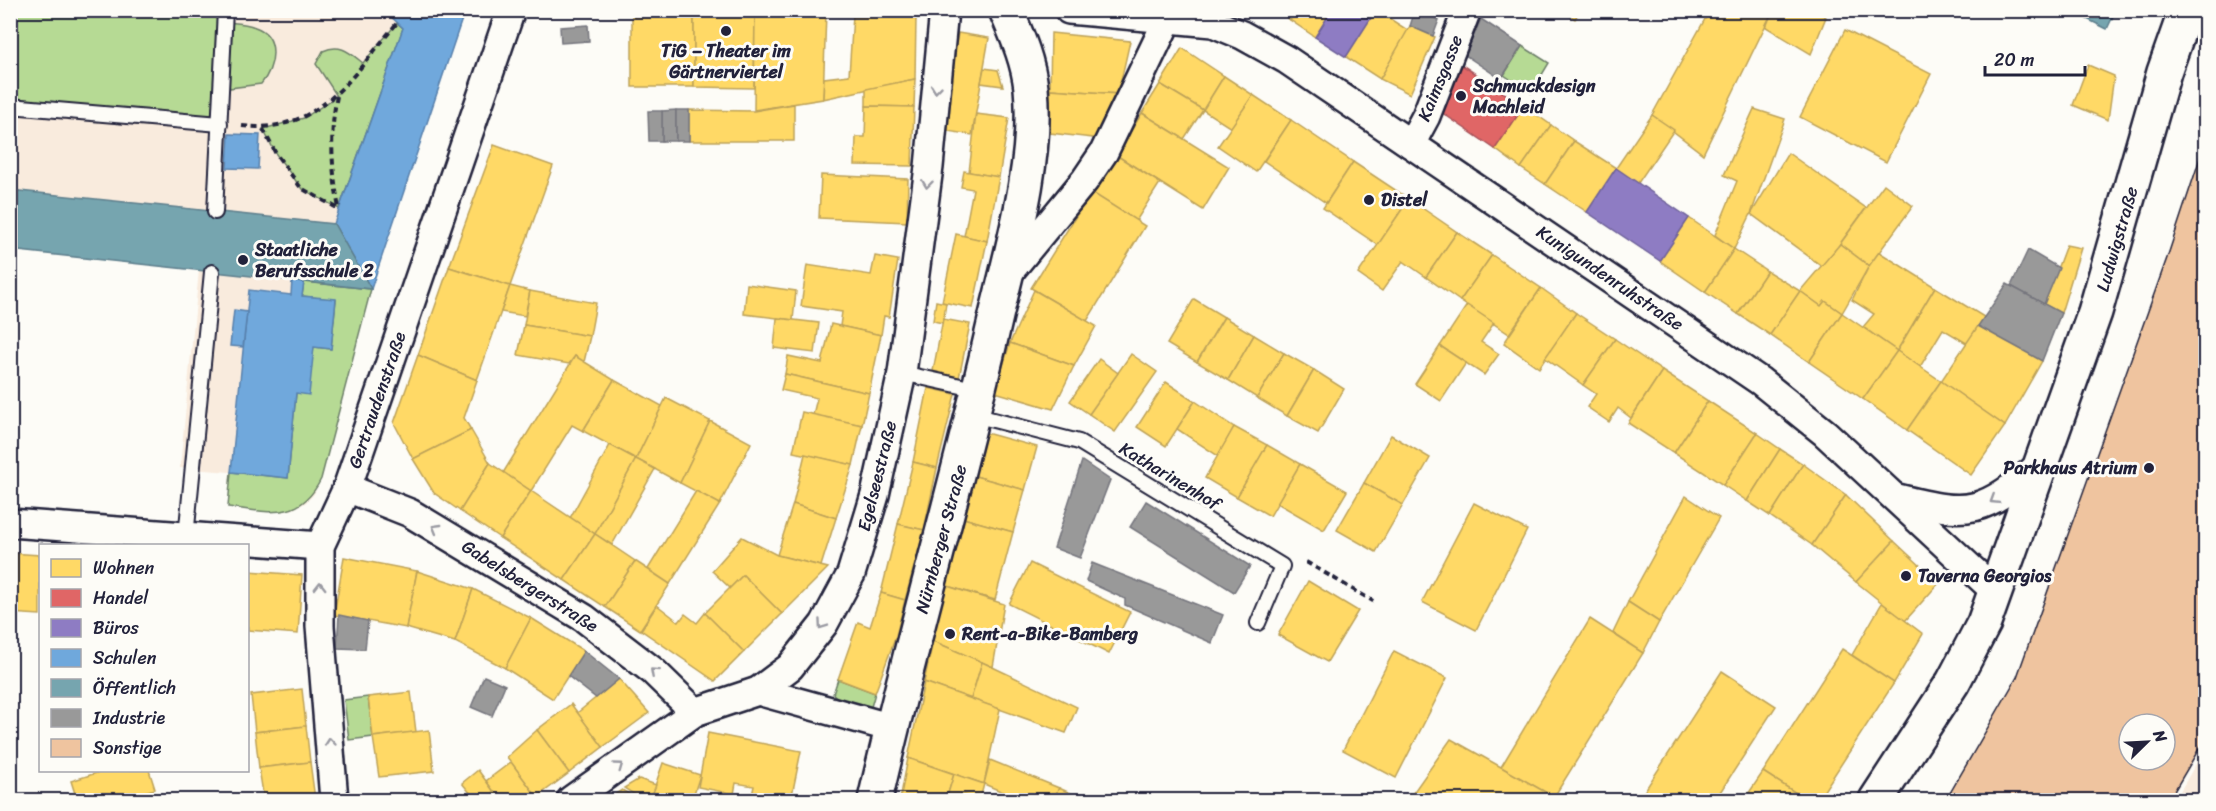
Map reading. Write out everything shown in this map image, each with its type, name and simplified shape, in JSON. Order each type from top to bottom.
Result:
[{"type":"street","name":"Gertraudenstraße","points":[[334,801],[320,626],[320,546],[347,488],[511,10]]},
{"type":"street","name":"Egelseestraße","points":[[571,801],[695,712],[758,691],[790,667],[825,624],[851,574],[875,495],[902,373],[929,167],[944,10]]},
{"type":"street","name":"Nürnberger Straße","points":[[875,801],[977,402],[1020,218],[1032,124],[1031,87],[1024,52],[1006,10]]},
{"type":"street","name":"Kunigundenruhstraße","points":[[1069,10],[1182,18],[1213,23],[1242,34],[1287,60],[1760,381],[1824,433],[1897,498],[1995,591]]},
{"type":"street","name":"Kaimsgasse","points":[[1412,144],[1426,116],[1467,10]]},
{"type":"street","name":"Ludwigstraße","points":[[1876,801],[1962,666],[1984,623],[2095,312],[2164,72],[2186,10]]},
{"type":"street","name":"Nürnberger Straße","points":[[1005,276],[1085,180],[1104,153],[1182,18]]},
{"type":"street","points":[[1897,498],[1935,508],[1968,510],[1994,499],[2040,465]]},
{"type":"street","name":"Gabelsbergerstraße","points":[[347,488],[410,513],[584,618],[653,670],[695,712]]},
{"type":"street","points":[[10,523],[320,546]]},
{"type":"street","points":[[758,691],[892,728]]},
{"type":"lane","points":[[215,212],[225,10]]},
{"type":"lane","points":[[10,106],[220,124]]},
{"type":"lane","points":[[186,537],[212,272]]},
{"type":"lane","name":"Katharinenhof","points":[[902,373],[1079,442],[1282,566]]},
{"type":"lane","points":[[1258,623],[1282,566]]},
{"type":"path","points":[[220,124],[263,129],[304,118],[337,96],[397,22]]},
{"type":"path","points":[[263,129],[276,154],[302,188],[339,209],[331,163],[331,126],[337,96]]},
{"type":"path","points":[[1282,566],[1296,557],[1373,601]]},
{"type":"shaded area","name":"Staatliche Berufsschule 2","points":[[11,11],[465,11],[371,289],[321,479],[314,494],[305,503],[291,510],[274,512],[228,507],[230,472],[180,468],[199,270],[11,250]]},
{"type":"shaded area","points":[[2205,748],[2205,800],[2175,800]]},
{"type":"green space","points":[[10,11],[225,11],[225,22],[255,27],[269,37],[273,53],[272,61],[270,70],[261,84],[222,89],[220,124],[11,106]]},
{"type":"green space","points":[[397,23],[403,28],[339,209],[301,188],[276,154],[263,129],[304,118],[337,96],[316,64],[323,51],[339,48],[349,52],[363,63]]},
{"type":"green space","points":[[1522,46],[1549,63],[1531,93],[1504,75]]},
{"type":"green space","points":[[304,282],[371,289],[321,479],[313,493],[293,508],[269,512],[228,507],[231,472],[288,478],[296,393],[314,347],[331,349],[336,300],[302,296]]},
{"type":"green space","points":[[838,679],[875,693],[871,707],[851,704],[833,694]]},
{"type":"green space","points":[[368,697],[373,737],[349,740],[344,700]]},
{"type":"building: Wohnen","points":[[1278,10],[1297,10],[1290,20]]},
{"type":"building: Wohnen","points":[[1297,10],[1332,10],[1315,37],[1290,20]]},
{"type":"building: Wohnen","points":[[1376,10],[1409,31],[1380,79],[1346,57]]},
{"type":"building: Wohnen","points":[[1563,10],[1580,10],[1575,19]]},
{"type":"building: Wohnen","points":[[1710,10],[1773,10],[1703,154],[1652,115]]},
{"type":"building: Wohnen","points":[[1773,10],[1814,10],[1826,17],[1811,54],[1766,27]]},
{"type":"building: Wohnen","points":[[632,11],[694,11],[694,87],[632,87]]},
{"type":"building: Wohnen","points":[[694,11],[755,11],[754,88],[694,87]]},
{"type":"building: Wohnen","points":[[755,11],[826,12],[823,99],[754,110]]},
{"type":"building: Wohnen","points":[[853,15],[916,17],[915,79],[823,99],[824,78],[849,75]]},
{"type":"building: Wohnen","points":[[1410,26],[1435,37],[1410,94],[1380,79]]},
{"type":"building: Wohnen","points":[[1845,30],[1931,74],[1886,162],[1800,117]]},
{"type":"building: Wohnen","points":[[958,33],[989,38],[972,135],[941,130]]},
{"type":"building: Wohnen","points":[[1051,33],[1130,41],[1118,94],[1050,89]]},
{"type":"building: Wohnen","points":[[1182,48],[1224,76],[1203,110],[1160,84]]},
{"type":"building: Wohnen","points":[[2088,65],[2114,76],[2108,120],[2073,105]]},
{"type":"building: Wohnen","points":[[984,68],[998,70],[1003,86],[981,83]]},
{"type":"building: Wohnen","points":[[1224,76],[1253,95],[1231,128],[1203,110]]},
{"type":"building: Wohnen","points":[[915,79],[914,107],[866,106],[866,89]]},
{"type":"building: Wohnen","points":[[1160,84],[1203,110],[1184,139],[1142,113]]},
{"type":"building: Wohnen","points":[[1050,89],[1118,94],[1101,139],[1050,133]]},
{"type":"building: Wohnen","points":[[1253,95],[1291,120],[1256,172],[1218,146]]},
{"type":"building: Wohnen","points":[[794,104],[794,141],[689,141],[689,110],[754,111]]},
{"type":"building: Wohnen","points":[[866,106],[914,107],[912,166],[855,165],[856,137],[865,137]]},
{"type":"building: Wohnen","points":[[1524,106],[1551,125],[1521,168],[1495,149]]},
{"type":"building: Wohnen","points":[[1754,109],[1785,119],[1751,214],[1734,249],[1715,235],[1737,181],[1724,175]]},
{"type":"building: Wohnen","points":[[1142,113],[1229,167],[1203,210],[1116,155]]},
{"type":"building: Wohnen","points":[[976,114],[1009,118],[999,177],[969,172]]},
{"type":"building: Wohnen","points":[[1652,115],[1674,130],[1638,183],[1616,168]]},
{"type":"building: Wohnen","points":[[1291,120],[1353,162],[1326,203],[1264,161]]},
{"type":"building: Wohnen","points":[[1551,125],[1574,141],[1545,184],[1521,168]]},
{"type":"building: Wohnen","points":[[1574,141],[1616,168],[1587,212],[1545,184]]},
{"type":"building: Wohnen","points":[[494,145],[553,166],[510,286],[449,267]]},
{"type":"building: Wohnen","points":[[1788,153],[1866,208],[1823,267],[1751,214]]},
{"type":"building: Wohnen","points":[[1116,155],[1160,183],[1136,221],[1092,193]]},
{"type":"building: Wohnen","points":[[1353,162],[1409,199],[1378,245],[1323,208]]},
{"type":"building: Wohnen","points":[[964,171],[999,177],[987,241],[964,236],[973,189],[961,187]]},
{"type":"building: Wohnen","points":[[821,175],[908,179],[907,222],[819,218]]},
{"type":"building: Wohnen","points":[[1884,184],[1913,206],[1869,266],[1840,244]]},
{"type":"building: Wohnen","points":[[1091,192],[1145,226],[1087,321],[1031,288]]},
{"type":"building: Wohnen","points":[[1409,199],[1457,232],[1426,277],[1403,261],[1382,291],[1358,274]]},
{"type":"building: Wohnen","points":[[1689,218],[1734,249],[1705,292],[1660,261]]},
{"type":"building: Wohnen","points":[[1457,232],[1492,255],[1460,301],[1426,277]]},
{"type":"building: Wohnen","points":[[956,234],[987,241],[973,308],[942,302]]},
{"type":"building: Wohnen","points":[[1840,244],[1869,266],[1842,313],[1825,301],[1821,306],[1800,291]]},
{"type":"building: Wohnen","points":[[2066,245],[2081,248],[2061,313],[2044,304]]},
{"type":"building: Wohnen","points":[[1734,249],[1767,271],[1738,314],[1705,292]]},
{"type":"building: Wohnen","points":[[1879,252],[1935,287],[1897,351],[1863,327],[1874,314],[1852,300],[1869,266]]},
{"type":"building: Wohnen","points":[[1492,255],[1541,288],[1509,334],[1460,301]]},
{"type":"building: Wohnen","points":[[875,256],[898,260],[889,317],[884,316],[881,335],[840,326],[842,312],[801,306],[807,265],[871,275]]},
{"type":"building: Wohnen","points":[[449,267],[510,286],[477,380],[418,355]]},
{"type":"building: Wohnen","points":[[1767,271],[1800,291],[1770,335],[1738,314]]},
{"type":"building: Wohnen","points":[[747,284],[796,291],[793,320],[744,314]]},
{"type":"building: Wohnen","points":[[510,286],[530,291],[525,316],[501,312]]},
{"type":"building: Wohnen","points":[[1935,287],[1984,317],[1968,344],[1943,329],[1920,367],[1897,351]]},
{"type":"building: Wohnen","points":[[1541,288],[1576,313],[1539,368],[1504,343]]},
{"type":"building: Wohnen","points":[[1034,290],[1096,326],[1074,366],[1010,343]]},
{"type":"building: Wohnen","points":[[530,291],[596,303],[590,336],[524,325]]},
{"type":"building: Wohnen","points":[[1800,291],[1821,306],[1825,301],[1842,313],[1809,362],[1770,335]]},
{"type":"building: Wohnen","points":[[1194,299],[1224,317],[1197,362],[1167,344]]},
{"type":"building: Wohnen","points":[[936,301],[946,303],[943,323],[933,321]]},
{"type":"building: Wohnen","points":[[1467,305],[1494,323],[1481,342],[1499,354],[1484,375],[1440,346]]},
{"type":"building: Wohnen","points":[[1576,313],[1615,339],[1583,385],[1545,358]]},
{"type":"building: Wohnen","points":[[1842,313],[1897,351],[1863,399],[1809,362]]},
{"type":"building: Wohnen","points":[[1224,317],[1254,335],[1228,380],[1197,362]]},
{"type":"building: Wohnen","points":[[777,318],[819,323],[815,353],[774,348]]},
{"type":"building: Wohnen","points":[[943,319],[970,324],[959,378],[933,371]]},
{"type":"building: Wohnen","points":[[831,324],[881,335],[869,393],[785,374],[788,356],[822,363]]},
{"type":"building: Wohnen","points":[[524,325],[590,336],[584,362],[575,356],[569,364],[518,355]]},
{"type":"building: Wohnen","points":[[1978,326],[2042,361],[2005,426],[1941,381]]},
{"type":"building: Wohnen","points":[[1254,335],[1284,353],[1257,398],[1228,380]]},
{"type":"building: Wohnen","points":[[1615,339],[1662,371],[1631,418],[1618,408],[1609,422],[1587,407],[1596,394],[1583,385]]},
{"type":"building: Wohnen","points":[[1010,343],[1074,366],[1053,409],[995,392]]},
{"type":"building: Wohnen","points":[[1440,346],[1466,363],[1441,401],[1415,384]]},
{"type":"building: Wohnen","points":[[1897,351],[1941,381],[1907,430],[1863,399]]},
{"type":"building: Wohnen","points":[[1284,353],[1314,370],[1287,416],[1257,398]]},
{"type":"building: Wohnen","points":[[1131,354],[1157,372],[1115,432],[1089,414]]},
{"type":"building: Wohnen","points":[[418,355],[477,380],[464,418],[471,430],[413,459],[394,423]]},
{"type":"building: Wohnen","points":[[575,356],[614,380],[583,431],[572,425],[531,491],[503,473]]},
{"type":"building: Wohnen","points":[[1099,359],[1118,373],[1089,414],[1070,401]]},
{"type":"building: Wohnen","points":[[1314,370],[1344,389],[1318,433],[1287,416]]},
{"type":"building: Wohnen","points":[[1662,371],[1708,401],[1674,453],[1628,423]]},
{"type":"building: Wohnen","points":[[785,374],[869,393],[862,425],[813,415],[817,398],[781,390]]},
{"type":"building: Wohnen","points":[[614,380],[662,406],[636,459],[583,431]]},
{"type":"building: Wohnen","points":[[1941,381],[2005,426],[1971,475],[1907,430]]},
{"type":"building: Wohnen","points":[[1166,382],[1195,401],[1166,446],[1137,427]]},
{"type":"building: Wohnen","points":[[928,388],[955,394],[937,468],[913,462]]},
{"type":"building: Wohnen","points":[[666,398],[710,421],[680,483],[636,459]]},
{"type":"building: Wohnen","points":[[1195,401],[1234,427],[1218,456],[1177,429]]},
{"type":"building: Wohnen","points":[[1708,401],[1757,433],[1723,485],[1674,453]]},
{"type":"building: Wohnen","points":[[802,412],[862,425],[853,465],[793,452]]},
{"type":"building: Wohnen","points":[[710,421],[751,443],[720,504],[680,483]]},
{"type":"building: Wohnen","points":[[1234,427],[1267,445],[1237,497],[1205,478]]},
{"type":"building: Wohnen","points":[[471,430],[490,463],[460,511],[434,493],[413,459]]},
{"type":"building: Wohnen","points":[[986,433],[1037,447],[1025,490],[975,476]]},
{"type":"building: Wohnen","points":[[1757,433],[1780,449],[1747,501],[1723,485]]},
{"type":"building: Wohnen","points":[[1391,435],[1430,458],[1403,505],[1364,483]]},
{"type":"building: Wohnen","points":[[610,445],[636,459],[595,534],[570,518]]},
{"type":"building: Wohnen","points":[[1267,445],[1300,464],[1270,516],[1237,497]]},
{"type":"building: Wohnen","points":[[1780,449],[1803,464],[1770,516],[1747,501]]},
{"type":"building: Wohnen","points":[[805,454],[853,465],[836,518],[793,504]]},
{"type":"building: Wohnen","points":[[636,459],[655,469],[612,545],[595,534]]},
{"type":"building: Wohnen","points":[[913,462],[937,468],[924,530],[898,524]]},
{"type":"building: Wohnen","points":[[490,463],[531,491],[500,538],[460,511]]},
{"type":"building: Wohnen","points":[[1300,464],[1347,491],[1324,530],[1277,503]]},
{"type":"building: Wohnen","points":[[1803,464],[1846,495],[1812,545],[1770,516]]},
{"type":"building: Wohnen","points":[[975,476],[1025,490],[1013,532],[963,518]]},
{"type":"building: Wohnen","points":[[1364,483],[1403,505],[1376,552],[1337,530]]},
{"type":"building: Wohnen","points":[[531,491],[595,534],[564,580],[500,538]]},
{"type":"building: Wohnen","points":[[696,491],[720,504],[670,584],[648,569]]},
{"type":"building: Wohnen","points":[[1846,495],[1894,541],[1856,582],[1812,545]]},
{"type":"building: Wohnen","points":[[1686,496],[1719,518],[1659,622],[1628,602]]},
{"type":"building: Wohnen","points":[[1474,503],[1527,530],[1476,630],[1422,602]]},
{"type":"building: Wohnen","points":[[793,504],[836,518],[821,566],[777,555]]},
{"type":"building: Wohnen","points":[[963,518],[1013,532],[995,600],[944,585]]},
{"type":"building: Wohnen","points":[[898,524],[924,530],[905,600],[881,593]]},
{"type":"building: Wohnen","points":[[595,534],[635,561],[605,607],[564,580]]},
{"type":"building: Wohnen","points":[[742,537],[777,555],[828,568],[782,614],[743,575],[730,588],[712,571]]},
{"type":"building: Wohnen","points":[[1894,541],[1939,583],[1905,621],[1856,582]]},
{"type":"building: Wohnen","points":[[10,553],[39,555],[39,615],[10,613]]},
{"type":"building: Wohnen","points":[[344,557],[417,571],[406,628],[334,615]]},
{"type":"building: Wohnen","points":[[635,561],[670,584],[640,630],[605,607]]},
{"type":"building: Wohnen","points":[[1030,563],[1130,612],[1109,654],[1009,604]]},
{"type":"building: Wohnen","points":[[249,571],[302,575],[298,634],[249,630]]},
{"type":"building: Wohnen","points":[[417,571],[473,589],[455,642],[406,628]]},
{"type":"building: Wohnen","points":[[743,575],[782,614],[744,652],[705,613]]},
{"type":"building: Wohnen","points":[[1308,581],[1358,611],[1327,662],[1278,635]]},
{"type":"building: Wohnen","points":[[944,585],[1004,604],[993,667],[933,641]]},
{"type":"building: Wohnen","points":[[473,589],[531,618],[505,668],[455,642]]},
{"type":"building: Wohnen","points":[[881,593],[905,600],[896,636],[875,693],[838,679],[858,622],[870,627]]},
{"type":"building: Wohnen","points":[[1628,602],[1659,622],[1643,653],[1613,633]]},
{"type":"building: Wohnen","points":[[1882,603],[1923,634],[1894,683],[1852,655]]},
{"type":"building: Wohnen","points":[[657,605],[679,622],[685,614],[697,623],[705,613],[744,652],[715,681],[641,630]]},
{"type":"building: Wohnen","points":[[531,618],[584,651],[553,699],[505,668]]},
{"type":"building: Wohnen","points":[[1590,619],[1643,653],[1554,797],[1501,767]]},
{"type":"building: Wohnen","points":[[933,641],[982,662],[971,699],[924,682]]},
{"type":"building: Wohnen","points":[[1842,649],[1894,683],[1818,800],[1807,800],[1763,772]]},
{"type":"building: Wohnen","points":[[1394,651],[1447,678],[1396,778],[1343,750]]},
{"type":"building: Wohnen","points":[[982,662],[1077,707],[1066,733],[971,699]]},
{"type":"building: Wohnen","points":[[1722,671],[1776,706],[1715,800],[1644,800],[1640,798]]},
{"type":"building: Wohnen","points":[[619,679],[649,713],[603,747],[577,713]]},
{"type":"building: Wohnen","points":[[924,682],[1000,709],[984,784],[908,758]]},
{"type":"building: Wohnen","points":[[302,689],[306,726],[255,732],[251,695]]},
{"type":"building: Wohnen","points":[[411,692],[416,732],[373,737],[368,697]]},
{"type":"building: Wohnen","points":[[571,704],[603,747],[569,773],[537,730]]},
{"type":"building: Wohnen","points":[[306,726],[310,762],[259,768],[255,732]]},
{"type":"building: Wohnen","points":[[429,730],[434,771],[379,777],[373,737]]},
{"type":"building: Wohnen","points":[[537,730],[569,773],[537,797],[507,757]]},
{"type":"building: Wohnen","points":[[708,733],[801,751],[791,800],[751,800],[754,786],[736,783],[734,794],[698,787]]},
{"type":"building: Wohnen","points":[[1451,739],[1554,797],[1551,800],[1408,800]]},
{"type":"building: Wohnen","points":[[908,758],[954,774],[946,800],[900,800]]},
{"type":"building: Wohnen","points":[[990,760],[1059,788],[1053,800],[1022,800],[984,784]]},
{"type":"building: Wohnen","points":[[310,762],[315,799],[264,800],[259,768]]},
{"type":"building: Wohnen","points":[[511,762],[537,797],[532,800],[500,800],[486,781]]},
{"type":"building: Wohnen","points":[[663,763],[700,775],[692,800],[650,800]]},
{"type":"building: Wohnen","points":[[478,770],[500,800],[476,800],[462,783]]},
{"type":"building: Wohnen","points":[[100,772],[150,772],[155,789],[115,800],[77,800],[71,781]]},
{"type":"building: Wohnen","points":[[1763,772],[1807,800],[1744,800]]},
{"type":"building: Wohnen","points":[[954,774],[984,784],[980,799],[961,794],[960,800],[946,800]]},
{"type":"building: Wohnen","points":[[639,779],[656,785],[650,800],[643,800],[624,788]]},
{"type":"building: Wohnen","points":[[1059,788],[1086,800],[1053,800]]},
{"type":"building: Wohnen","points":[[622,790],[639,800],[606,800]]},
{"type":"building: Handel","points":[[1459,63],[1524,106],[1495,149],[1441,112]]},
{"type":"building: Büros","points":[[1332,10],[1376,10],[1346,57],[1315,37]]},
{"type":"building: Büros","points":[[1616,168],[1689,218],[1660,261],[1587,212]]},
{"type":"building: Schulen","points":[[384,10],[465,10],[371,289],[334,224],[403,28]]},
{"type":"building: Schulen","points":[[229,134],[260,135],[258,169],[227,168]]},
{"type":"building: Schulen","points":[[292,280],[304,282],[302,296],[336,299],[331,349],[314,347],[309,395],[296,393],[288,478],[231,472],[249,290],[291,295]]},
{"type":"building: Schulen","points":[[234,310],[247,312],[243,347],[230,346]]},
{"type":"building: Öffentlich","points":[[2069,10],[2116,10],[2107,29]]},
{"type":"building: Öffentlich","points":[[10,190],[334,224],[371,289],[10,250]]},
{"type":"building: Industrie","points":[[1415,10],[1439,20],[1433,36],[1410,26]]},
{"type":"building: Industrie","points":[[1481,19],[1522,46],[1501,79],[1465,55]]},
{"type":"building: Industrie","points":[[588,25],[589,41],[561,43],[560,27]]},
{"type":"building: Industrie","points":[[676,110],[676,141],[662,141],[662,111]]},
{"type":"building: Industrie","points":[[676,110],[689,110],[689,141],[676,141]]},
{"type":"building: Industrie","points":[[648,111],[662,111],[662,141],[649,141]]},
{"type":"building: Industrie","points":[[2028,250],[2059,268],[2044,304],[2011,286]]},
{"type":"building: Industrie","points":[[2007,284],[2061,313],[2042,361],[1978,326]]},
{"type":"building: Industrie","points":[[1082,461],[1110,480],[1080,558],[1054,548]]},
{"type":"building: Industrie","points":[[1146,501],[1250,566],[1234,592],[1130,527]]},
{"type":"building: Industrie","points":[[1092,563],[1223,615],[1212,643],[1125,605],[1125,599],[1086,581]]},
{"type":"building: Industrie","points":[[339,615],[368,621],[365,649],[337,648]]},
{"type":"building: Industrie","points":[[584,651],[619,679],[596,698],[568,676]]},
{"type":"building: Industrie","points":[[484,676],[505,685],[492,716],[471,707]]},
{"type":"building: Sonstige","name":"Parkhaus Atrium","points":[[2206,140],[2206,737],[2169,800],[1946,800],[2017,677],[2167,258]]},
{"type":"place","name":"TiG – Theater im Gärtnerviertel","points":[[726,31]]},
{"type":"place","name":"Schmuckdesign Machleid","points":[[1461,96]]},
{"type":"place","name":"Distel","points":[[1369,200]]},
{"type":"place","name":"Staatliche Berufsschule 2","points":[[243,260]]},
{"type":"place","name":"Parkhaus Atrium","points":[[2149,468]]},
{"type":"place","name":"Taverna Georgios","points":[[1906,576]]},
{"type":"place","name":"Rent-a-Bike-Bamberg","points":[[950,634]]}]
